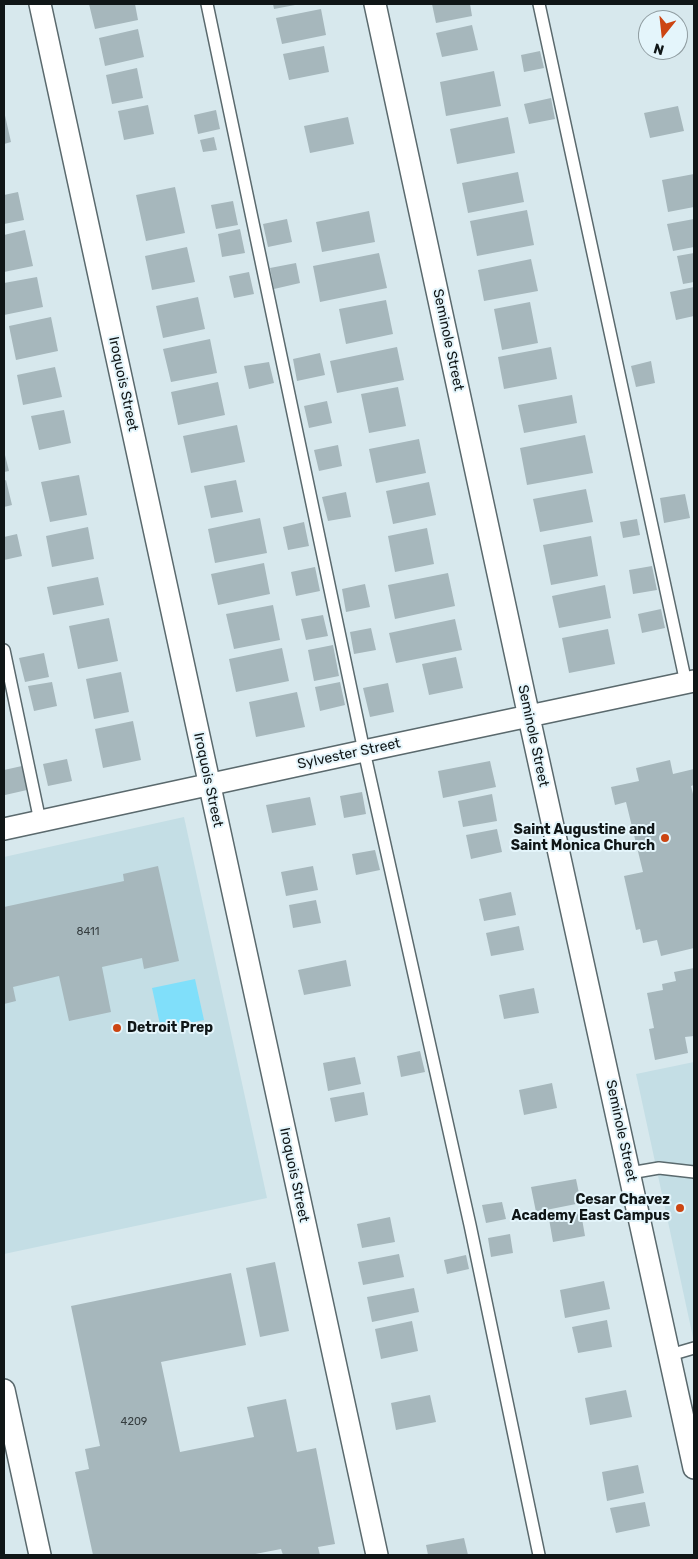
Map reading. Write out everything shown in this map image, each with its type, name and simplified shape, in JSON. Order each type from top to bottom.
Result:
[{"type":"street","name":"Iroquois Street","points":[[40,4],[377,1555]]},
{"type":"street","name":"Seminole Street","points":[[375,4],[694,1468]]},
{"type":"street","name":"Sylvester Street","points":[[4,829],[364,750],[690,682]]},
{"type":"street","points":[[4,1390],[40,1555]]},
{"type":"lane","points":[[207,4],[364,750],[470,1225],[539,1555]]},
{"type":"lane","points":[[538,4],[690,682]]},
{"type":"lane","points":[[4,650],[40,821]]},
{"type":"lane","points":[[630,1174],[659,1168],[694,1172]]},
{"type":"lane","points":[[670,1355],[694,1348]]},
{"type":"shaded area","name":"Detroit Prep","points":[[184,817],[267,1198],[4,1254],[4,857]]},
{"type":"shaded area","points":[[195,979],[204,1020],[161,1029],[152,988]]},
{"type":"shaded area","name":"Cesar Chavez Academy East Campus","points":[[694,1062],[694,1342],[636,1074]]},
{"type":"building","points":[[89,4],[135,4],[138,20],[95,29]]},
{"type":"building","points":[[273,4],[295,4],[295,5],[274,9]]},
{"type":"building","points":[[432,4],[470,4],[472,16],[436,23]]},
{"type":"building","points":[[321,9],[326,35],[282,44],[276,18]]},
{"type":"building","points":[[472,25],[478,50],[442,57],[436,33]]},
{"type":"building","points":[[138,29],[144,57],[105,66],[99,38]]},
{"type":"building","points":[[324,46],[329,72],[289,80],[283,54]]},
{"type":"building","points":[[540,51],[544,68],[524,72],[521,55]]},
{"type":"building","points":[[137,68],[143,98],[112,104],[106,75]]},
{"type":"building","points":[[494,71],[501,106],[446,116],[440,82]]},
{"type":"building","points":[[551,98],[555,119],[529,124],[524,104]]},
{"type":"building","points":[[148,105],[154,134],[124,140],[118,111]]},
{"type":"building","points":[[678,106],[684,131],[650,138],[644,113]]},
{"type":"building","points":[[216,110],[220,129],[198,134],[194,115]]},
{"type":"building","points":[[4,111],[11,142],[4,144]]},
{"type":"building","points":[[348,117],[354,144],[310,153],[304,126]]},
{"type":"building","points":[[508,117],[515,153],[457,164],[450,129]]},
{"type":"building","points":[[214,137],[217,150],[203,152],[200,140]]},
{"type":"building","points":[[518,172],[524,202],[468,213],[462,183]]},
{"type":"building","points":[[694,174],[694,207],[668,212],[662,180]]},
{"type":"building","points":[[175,187],[185,233],[146,241],[136,195]]},
{"type":"building","points":[[18,192],[24,220],[4,224],[4,195]]},
{"type":"building","points":[[233,201],[238,225],[216,229],[211,205]]},
{"type":"building","points":[[527,210],[534,245],[477,256],[470,221]]},
{"type":"building","points":[[369,211],[375,242],[322,252],[316,222]]},
{"type":"building","points":[[287,219],[292,242],[268,247],[263,224]]},
{"type":"building","points":[[694,219],[694,247],[673,251],[667,224]]},
{"type":"building","points":[[240,229],[245,253],[222,257],[218,234]]},
{"type":"building","points":[[25,230],[33,266],[4,272],[4,235]]},
{"type":"building","points":[[187,247],[195,282],[152,290],[145,256]]},
{"type":"building","points":[[379,253],[387,288],[320,302],[313,266]]},
{"type":"building","points":[[694,253],[694,282],[683,284],[677,256]]},
{"type":"building","points":[[531,259],[538,291],[484,301],[478,270]]},
{"type":"building","points":[[296,263],[300,283],[274,289],[270,268]]},
{"type":"building","points":[[249,272],[254,294],[234,298],[229,276]]},
{"type":"building","points":[[37,277],[43,307],[4,315],[4,283]]},
{"type":"building","points":[[694,287],[694,316],[676,320],[670,292]]},
{"type":"building","points":[[198,297],[205,329],[163,338],[156,306]]},
{"type":"building","points":[[386,300],[393,334],[346,344],[339,309]]},
{"type":"building","points":[[530,302],[538,343],[502,350],[494,309]]},
{"type":"building","points":[[51,317],[58,351],[16,360],[9,326]]},
{"type":"building","points":[[210,339],[217,373],[171,382],[163,349]]},
{"type":"building","points":[[397,347],[404,380],[337,393],[330,361]]},
{"type":"building","points":[[551,347],[557,379],[504,389],[498,357]]},
{"type":"building","points":[[320,353],[325,375],[297,381],[293,359]]},
{"type":"building","points":[[651,361],[655,383],[636,387],[631,366]]},
{"type":"building","points":[[269,362],[274,383],[249,389],[244,366]]},
{"type":"building","points":[[55,367],[62,397],[23,405],[17,375]]},
{"type":"building","points":[[218,382],[225,415],[178,425],[171,392]]},
{"type":"building","points":[[398,387],[406,426],[369,433],[361,394]]},
{"type":"building","points":[[572,395],[577,423],[524,433],[518,405]]},
{"type":"building","points":[[327,401],[332,423],[309,428],[304,406]]},
{"type":"building","points":[[64,410],[71,443],[39,450],[31,416]]},
{"type":"building","points":[[237,425],[245,462],[191,473],[183,436]]},
{"type":"building","points":[[585,435],[593,473],[527,485],[520,448]]},
{"type":"building","points":[[419,439],[426,473],[376,483],[369,449]]},
{"type":"building","points":[[338,445],[342,466],[319,471],[314,450]]},
{"type":"building","points":[[4,451],[9,471],[4,472]]},
{"type":"building","points":[[79,475],[87,515],[50,522],[41,482]]},
{"type":"building","points":[[6,480],[12,505],[4,507],[4,481]]},
{"type":"building","points":[[236,480],[243,512],[211,518],[204,486]]},
{"type":"building","points":[[429,482],[436,515],[393,524],[386,491]]},
{"type":"building","points":[[586,489],[593,522],[540,532],[533,499]]},
{"type":"building","points":[[346,492],[351,517],[328,521],[322,497]]},
{"type":"building","points":[[685,494],[690,518],[664,523],[660,498]]},
{"type":"building","points":[[260,518],[267,553],[215,563],[208,529]]},
{"type":"building","points":[[637,519],[640,535],[623,538],[620,522]]},
{"type":"building","points":[[304,522],[309,546],[288,550],[283,527]]},
{"type":"building","points":[[88,527],[94,559],[52,567],[46,536]]},
{"type":"building","points":[[427,528],[434,564],[395,572],[388,536]]},
{"type":"building","points":[[17,534],[22,556],[4,560],[4,537]]},
{"type":"building","points":[[591,536],[598,576],[551,585],[543,545]]},
{"type":"building","points":[[264,563],[270,594],[218,605],[211,574]]},
{"type":"building","points":[[652,566],[657,590],[633,594],[629,570]]},
{"type":"building","points":[[315,567],[320,591],[296,596],[291,572]]},
{"type":"building","points":[[448,573],[455,606],[395,619],[388,585]]},
{"type":"building","points":[[98,577],[104,605],[53,615],[47,587]]},
{"type":"building","points":[[365,584],[370,607],[346,612],[342,589]]},
{"type":"building","points":[[605,585],[611,618],[559,628],[552,596]]},
{"type":"building","points":[[273,605],[280,640],[234,649],[226,614]]},
{"type":"building","points":[[661,609],[665,628],[642,633],[638,614]]},
{"type":"building","points":[[323,615],[328,636],[306,640],[301,619]]},
{"type":"building","points":[[109,618],[118,661],[78,669],[69,626]]},
{"type":"building","points":[[455,619],[462,650],[396,663],[389,633]]},
{"type":"building","points":[[371,628],[376,650],[354,654],[350,632]]},
{"type":"building","points":[[608,629],[615,664],[569,673],[562,638]]},
{"type":"building","points":[[333,645],[339,676],[314,681],[308,650]]},
{"type":"building","points":[[282,648],[289,681],[236,692],[229,659]]},
{"type":"building","points":[[44,653],[49,677],[25,682],[19,658]]},
{"type":"building","points":[[456,657],[463,688],[429,695],[422,664]]},
{"type":"building","points":[[121,672],[129,712],[94,719],[86,679]]},
{"type":"building","points":[[52,682],[57,706],[34,711],[28,686]]},
{"type":"building","points":[[340,682],[345,705],[320,711],[315,687]]},
{"type":"building","points":[[388,683],[394,712],[370,717],[363,688]]},
{"type":"building","points":[[297,692],[305,727],[256,737],[249,702]]},
{"type":"building","points":[[133,721],[141,760],[103,768],[95,729]]},
{"type":"building","points":[[67,759],[72,781],[48,786],[43,764]]},
{"type":"building","name":"Saint Augustine and Saint Monica Church","points":[[670,760],[673,774],[694,769],[694,785],[691,786],[694,798],[694,948],[661,956],[657,940],[643,943],[640,929],[636,930],[624,876],[643,872],[626,802],[615,805],[611,787],[639,781],[636,768]]},
{"type":"building","points":[[490,761],[496,787],[443,798],[438,771]]},
{"type":"building","points":[[22,766],[27,790],[5,795],[4,770]]},
{"type":"building","points":[[362,792],[366,814],[344,818],[340,796]]},
{"type":"building","points":[[492,794],[497,821],[463,827],[458,801]]},
{"type":"building","points":[[310,797],[316,825],[272,833],[266,805]]},
{"type":"building","points":[[497,829],[502,852],[471,859],[466,835]]},
{"type":"building","points":[[375,850],[380,870],[356,875],[352,854]]},
{"type":"building","points":[[158,866],[179,961],[144,969],[142,958],[102,967],[111,1012],[69,1021],[59,976],[13,987],[16,1001],[4,1004],[4,907],[124,881],[123,874]]},
{"type":"building","points":[[313,866],[318,890],[286,896],[281,872]]},
{"type":"building","points":[[511,892],[516,915],[484,921],[479,899]]},
{"type":"building","points":[[316,900],[321,923],[293,928],[289,905]]},
{"type":"building","points":[[519,926],[524,950],[491,956],[486,933]]},
{"type":"building","points":[[346,960],[351,986],[304,995],[298,970]]},
{"type":"building","points":[[694,968],[694,1036],[685,1037],[688,1053],[655,1060],[649,1029],[654,1028],[647,993],[663,990],[662,984],[676,981],[674,972]]},
{"type":"building","points":[[534,988],[539,1013],[504,1019],[499,995]]},
{"type":"building","points":[[420,1051],[425,1072],[401,1077],[397,1056]]},
{"type":"building","points":[[355,1057],[361,1084],[328,1091],[323,1063]]},
{"type":"building","points":[[552,1083],[557,1108],[524,1115],[519,1090]]},
{"type":"building","points":[[364,1092],[368,1115],[335,1122],[330,1098]]},
{"type":"building","points":[[576,1179],[581,1203],[536,1212],[531,1187]]},
{"type":"building","points":[[502,1202],[506,1219],[486,1223],[482,1205]]},
{"type":"building","points":[[581,1213],[585,1236],[553,1242],[549,1219]]},
{"type":"building","points":[[390,1217],[395,1242],[362,1248],[357,1224]]},
{"type":"building","points":[[510,1234],[513,1253],[491,1257],[488,1238]]},
{"type":"building","points":[[399,1254],[404,1277],[363,1285],[358,1262]]},
{"type":"building","points":[[466,1255],[469,1269],[447,1274],[444,1260]]},
{"type":"building","points":[[275,1262],[289,1331],[260,1337],[246,1268]]},
{"type":"building","points":[[231,1273],[246,1345],[161,1362],[180,1452],[254,1437],[247,1407],[286,1399],[297,1452],[316,1448],[335,1544],[318,1547],[320,1555],[283,1555],[281,1549],[250,1555],[93,1555],[75,1472],[89,1469],[85,1449],[100,1446],[71,1306]]},
{"type":"building","points":[[604,1281],[610,1309],[565,1318],[560,1290]]},
{"type":"building","points":[[414,1288],[419,1312],[372,1322],[367,1297]]},
{"type":"building","points":[[607,1320],[612,1347],[578,1353],[572,1327]]},
{"type":"building","points":[[412,1321],[418,1351],[381,1359],[375,1329]]},
{"type":"building","points":[[626,1390],[632,1417],[590,1425],[585,1398]]},
{"type":"building","points":[[430,1395],[436,1422],[396,1430],[391,1403]]},
{"type":"building","points":[[638,1465],[644,1493],[607,1501],[602,1472]]},
{"type":"building","points":[[645,1502],[650,1526],[616,1533],[610,1508]]},
{"type":"building","points":[[464,1538],[468,1555],[428,1555],[426,1545]]},
{"type":"place","name":"Saint Augustine and Saint Monica Church","points":[[665,838]]},
{"type":"place","name":"Detroit Prep","points":[[117,1028]]},
{"type":"place","name":"Cesar Chavez Academy East Campus","points":[[680,1208]]}]
